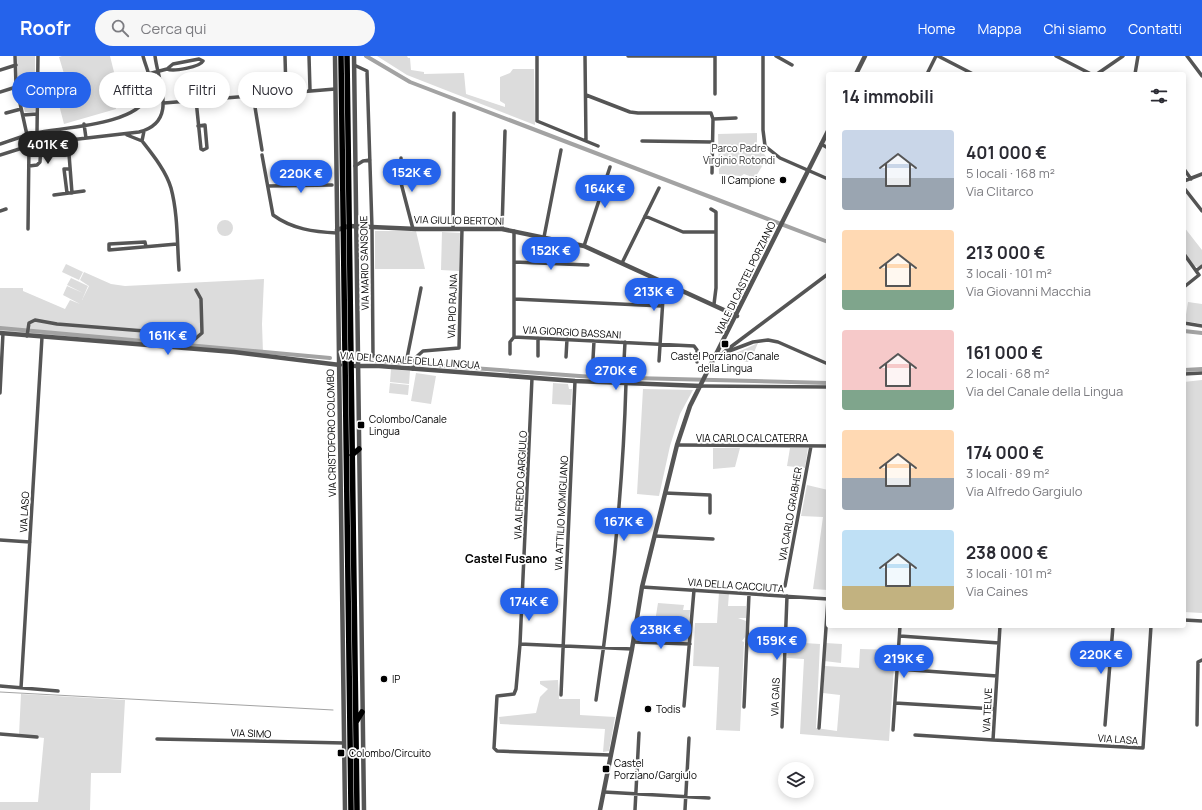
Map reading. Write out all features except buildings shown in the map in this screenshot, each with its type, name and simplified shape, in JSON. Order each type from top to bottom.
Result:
[{"type":"main road","name":"VIA CRISTOFORO COLOMBO","points":[[342,56],[351,366],[357,810]]},
{"type":"main road","name":"VIA CRISTOFORO COLOMBO","points":[[347,56],[346,226],[344,272],[351,366],[351,810]]},
{"type":"main road","points":[[352,455],[359,449]]},
{"type":"main road","points":[[356,722],[362,712]]},
{"type":"street","points":[[15,56],[16,72]]},
{"type":"street","points":[[37,133],[38,56]]},
{"type":"street","points":[[142,56],[147,72]]},
{"type":"street","points":[[155,56],[158,72],[167,69],[173,64],[199,59],[203,61],[200,65],[172,71],[167,69]]},
{"type":"street","points":[[285,56],[285,72]]},
{"type":"street","points":[[309,56],[310,90]]},
{"type":"street","name":"VIA CRISTOFORO COLOMBO","points":[[335,56],[337,231],[336,280],[339,365],[344,810]]},
{"type":"street","name":"VIA CRISTOFORO COLOMBO","points":[[347,67],[354,56]]},
{"type":"street","name":"VIA CRISTOFORO COLOMBO","points":[[354,56],[356,227],[351,366],[359,449],[364,810]]},
{"type":"street","points":[[537,56],[537,121],[598,146]]},
{"type":"street","points":[[585,56],[586,142]]},
{"type":"street","points":[[628,56],[715,56],[715,94]]},
{"type":"street","points":[[762,56],[765,145],[769,151],[778,157],[826,178]]},
{"type":"street","points":[[776,56],[792,65]]},
{"type":"street","points":[[857,72],[865,56]]},
{"type":"street","points":[[928,72],[937,56],[969,72]]},
{"type":"street","points":[[1056,56],[1087,72]]},
{"type":"street","points":[[1100,72],[1123,56]]},
{"type":"street","points":[[1135,72],[1138,56]]},
{"type":"street","points":[[1187,56],[1202,76]]},
{"type":"street","points":[[0,70],[16,65]]},
{"type":"street","name":"VIA MARIO SANSONE","points":[[354,65],[367,71],[372,228],[373,356],[414,359]]},
{"type":"street","points":[[0,92],[12,88]]},
{"type":"street","points":[[307,90],[335,89]]},
{"type":"street","points":[[586,95],[630,112],[710,113],[713,119],[712,173]]},
{"type":"street","points":[[0,144],[27,135],[116,118],[137,108]]},
{"type":"street","points":[[0,153],[41,144],[124,134],[144,130],[158,119],[162,108]]},
{"type":"street","points":[[197,108],[198,126],[201,149],[207,148],[205,125],[198,126]]},
{"type":"street","points":[[255,108],[262,150]]},
{"type":"street","points":[[6,114],[21,109],[27,135]]},
{"type":"street","points":[[453,229],[454,113]]},
{"type":"street","points":[[22,115],[37,114]]},
{"type":"street","points":[[713,119],[736,118]]},
{"type":"street","points":[[84,124],[86,138]]},
{"type":"street","points":[[142,141],[144,130]]},
{"type":"street","points":[[502,229],[505,131]]},
{"type":"street","points":[[124,134],[142,141],[160,166],[171,187],[176,214],[178,270]]},
{"type":"street","name":"VIALE DI CASTEL PORZIANO","points":[[600,810],[632,649],[642,587],[677,446],[690,406],[737,316],[826,134]]},
{"type":"street","points":[[68,141],[72,193]]},
{"type":"street","points":[[642,141],[712,142]]},
{"type":"street","points":[[29,166],[37,165],[40,162],[41,144]]},
{"type":"street","points":[[821,144],[826,147]]},
{"type":"street","points":[[28,229],[29,146]]},
{"type":"street","points":[[544,237],[561,150]]},
{"type":"street","points":[[262,155],[273,215],[307,231],[337,231],[346,226]]},
{"type":"street","points":[[400,158],[401,183],[413,229]]},
{"type":"street","points":[[356,166],[363,161],[370,160]]},
{"type":"street","points":[[584,246],[610,168]]},
{"type":"street","points":[[67,193],[64,169],[70,169]]},
{"type":"street","points":[[1186,172],[1191,179]]},
{"type":"street","points":[[1186,180],[1202,174]]},
{"type":"street","points":[[268,186],[332,185]]},
{"type":"street","points":[[622,263],[659,188]]},
{"type":"street","points":[[54,195],[84,191]]},
{"type":"street","points":[[1186,191],[1202,211]]},
{"type":"street","points":[[0,211],[6,209]]},
{"type":"street","points":[[711,209],[716,211],[716,288],[714,304]]},
{"type":"street","points":[[645,216],[683,232],[716,232]]},
{"type":"street","name":"VIA GIULIO BERTONI","points":[[346,226],[413,229],[502,229],[584,246],[714,304],[737,316]]},
{"type":"street","name":"VIA PIO RAJNA","points":[[414,359],[424,352],[459,348],[462,229]]},
{"type":"street","name":"VIA GIORGIO BASSANI","points":[[514,231],[514,337],[694,346],[697,350],[697,362]]},
{"type":"street","points":[[146,247],[145,242],[109,244],[109,250],[146,247],[177,244]]},
{"type":"street","points":[[1186,257],[1199,275],[1186,285]]},
{"type":"street","points":[[514,262],[588,265]]},
{"type":"street","points":[[1196,270],[1202,266]]},
{"type":"street","points":[[336,280],[344,272]]},
{"type":"street","points":[[716,356],[724,352],[740,338],[826,275]]},
{"type":"street","points":[[659,361],[664,283]]},
{"type":"street","points":[[407,358],[421,288]]},
{"type":"street","points":[[28,334],[28,326],[30,322],[35,320],[57,324],[182,334],[195,339],[202,333],[201,299],[196,290]]},
{"type":"street","points":[[514,299],[662,306]]},
{"type":"street","points":[[1186,323],[1202,326]]},
{"type":"street","points":[[0,393],[2,333]]},
{"type":"street","name":"VIA DEL CANALE DELLA LINGUA","points":[[2,333],[234,352],[351,366],[414,368],[575,381],[702,385]]},
{"type":"street","name":"VIA LASO","points":[[21,688],[42,337]]},
{"type":"street","points":[[510,354],[510,342],[514,337]]},
{"type":"street","points":[[538,338],[538,356]]},
{"type":"street","points":[[566,357],[567,339]]},
{"type":"street","points":[[724,352],[730,352],[753,342],[768,340],[778,342],[826,363]]},
{"type":"street","points":[[593,359],[594,341]]},
{"type":"street","points":[[624,361],[625,342]]},
{"type":"street","points":[[414,359],[414,368]]},
{"type":"street","points":[[1186,374],[1202,373]]},
{"type":"street","name":"VIA ALFREDO GARGIULO","points":[[532,378],[520,644],[515,692],[511,695],[497,696],[495,750],[610,755]]},
{"type":"street","name":"VIA ATTILIO MOMIGLIANO","points":[[561,694],[575,381]]},
{"type":"street","points":[[596,700],[618,534],[624,457],[626,383]]},
{"type":"street","points":[[702,385],[826,387]]},
{"type":"street","name":"VIA CARLO CALCATERRA","points":[[677,446],[826,446]]},
{"type":"street","name":"VIA CARLO GRABHER","points":[[785,586],[811,446]]},
{"type":"street","points":[[665,493],[710,495],[710,513]]},
{"type":"street","points":[[655,536],[713,540]]},
{"type":"street","points":[[0,540],[30,542]]},
{"type":"street","name":"VIA DELLA CACCIUTA","points":[[642,587],[826,599]]},
{"type":"street","points":[[684,706],[694,590]]},
{"type":"street","points":[[744,707],[750,594]]},
{"type":"street","name":"VIA GAIS","points":[[782,727],[787,596]]},
{"type":"street","points":[[1186,620],[1202,621]]},
{"type":"street","points":[[819,728],[826,628]]},
{"type":"street","points":[[893,730],[900,628]]},
{"type":"street","name":"VIA TELVE","points":[[915,735],[993,740],[1000,628]]},
{"type":"street","points":[[1105,725],[1113,628]]},
{"type":"street","name":"VIA LASA","points":[[993,740],[1143,748],[1151,628]]},
{"type":"street","points":[[900,636],[999,643]]},
{"type":"street","points":[[633,642],[690,644]]},
{"type":"street","points":[[520,644],[632,649]]},
{"type":"street","points":[[1197,725],[1198,662],[1202,660]]},
{"type":"street","points":[[897,669],[997,676]]},
{"type":"street","points":[[0,686],[58,691]]},
{"type":"street","points":[[895,702],[995,709]]},
{"type":"street","points":[[1197,712],[1202,712]]},
{"type":"street","points":[[635,810],[639,733]]},
{"type":"street","points":[[0,734],[37,737]]},
{"type":"street","points":[[685,810],[689,738]]},
{"type":"street","name":"VIA SIMO","points":[[157,739],[344,744]]},
{"type":"street","points":[[604,792],[709,798]]},
{"type":"street","points":[[344,800],[351,793]]},
{"type":"green space","points":[[17,56],[35,56],[35,72],[18,72]]},
{"type":"green space","points":[[110,56],[114,72],[99,72],[99,108],[116,109],[64,124],[60,108],[91,108],[91,72],[64,72],[59,57]]},
{"type":"green space","points":[[377,56],[407,56],[410,58],[411,70],[424,72],[424,74],[464,73],[466,94],[505,107],[505,104],[500,101],[500,77],[510,73],[513,69],[534,69],[535,125],[407,75]]},
{"type":"green space","points":[[24,108],[35,108],[35,111],[33,112],[25,112]]},
{"type":"green space","name":"Parco Padre Virginio Rotondi","points":[[757,133],[757,144],[767,158],[755,178],[744,174],[741,176],[719,174],[718,134]]},
{"type":"green space","points":[[222,220],[228,220],[233,225],[231,234],[228,236],[222,236],[217,231],[217,225]]},
{"type":"green space","points":[[1186,230],[1202,250],[1202,264],[1198,267],[1194,266],[1186,256]]},
{"type":"green space","points":[[375,231],[416,231],[425,269],[375,269]]},
{"type":"green space","points":[[442,232],[460,233],[459,271],[441,270]]},
{"type":"green space","points":[[66,264],[83,272],[79,280],[62,272]]},
{"type":"green space","points":[[84,272],[111,284],[125,286],[264,279],[262,324],[263,353],[0,331],[0,288],[23,288],[23,291],[65,309],[70,300],[80,304],[63,295],[67,286],[83,293],[67,285],[71,278],[88,286],[82,300],[89,286],[80,280]]},
{"type":"green space","points":[[1188,302],[1202,304],[1202,324],[1186,321]]},
{"type":"green space","points":[[758,343],[752,357],[748,362],[734,356],[734,354]]},
{"type":"green space","points":[[391,369],[410,371],[409,384],[390,382]]},
{"type":"green space","points":[[416,373],[436,376],[431,404],[411,401]]},
{"type":"green space","points":[[1202,380],[1202,613],[1186,612],[1186,382]]},
{"type":"green space","points":[[390,383],[409,385],[408,395],[389,393]]},
{"type":"green space","points":[[553,383],[568,384],[569,389],[572,389],[571,405],[552,404]]},
{"type":"green space","points":[[643,389],[693,390],[680,414],[670,446],[659,496],[637,494]]},
{"type":"green space","points":[[713,448],[740,448],[735,467],[713,469]]},
{"type":"green space","points":[[790,448],[808,448],[805,468],[787,466]]},
{"type":"green space","points":[[807,485],[826,490],[826,590],[813,589],[823,517],[801,516]]},
{"type":"green space","points":[[719,592],[729,593],[728,606],[746,606],[746,618],[738,618],[746,621],[745,637],[742,641],[744,642],[740,731],[716,730],[719,667],[693,666],[695,623],[717,623]]},
{"type":"green space","points":[[658,603],[684,605],[683,610],[690,610],[688,642],[652,640]]},
{"type":"green space","points":[[788,642],[820,644],[816,728],[837,731],[840,695],[823,693],[825,666],[859,668],[860,649],[895,650],[889,741],[800,734],[804,659],[787,658]]},
{"type":"green space","points":[[825,643],[842,644],[841,663],[824,661]]},
{"type":"green space","points":[[558,680],[559,699],[580,699],[580,715],[615,717],[609,751],[603,752],[605,729],[500,724],[499,717],[536,713],[540,697],[548,689],[540,684],[540,681]]},
{"type":"green space","points":[[21,694],[125,700],[121,773],[91,773],[90,810],[0,810],[0,802],[38,802],[44,738],[19,735]]},
{"type":"waterway","points":[[366,56],[410,82],[826,241]]},
{"type":"waterway","points":[[0,328],[330,358]]},
{"type":"waterway","points":[[1186,331],[1202,333]]},
{"type":"waterway","points":[[364,360],[593,377],[826,383]]},
{"type":"waterway","points":[[1186,370],[1202,369]]},
{"type":"waterway","points":[[0,692],[333,710]]},
{"type":"place","name":"Il Campione","points":[[783,180]]},
{"type":"place","name":"Castel Porziano/Canale della Lingua","points":[[725,344]]},
{"type":"place","name":"Colombo/Canale Lingua","points":[[361,425]]},
{"type":"place","name":"IP","points":[[384,679]]},
{"type":"place","name":"Todis","points":[[648,709]]},
{"type":"place","name":"Colombo/Circuito","points":[[341,753]]},
{"type":"place","name":"Castel Porziano/Gargiulo","points":[[606,769]]},
{"type":"district","name":"Castel Fusano","points":[[506,559]]}]
